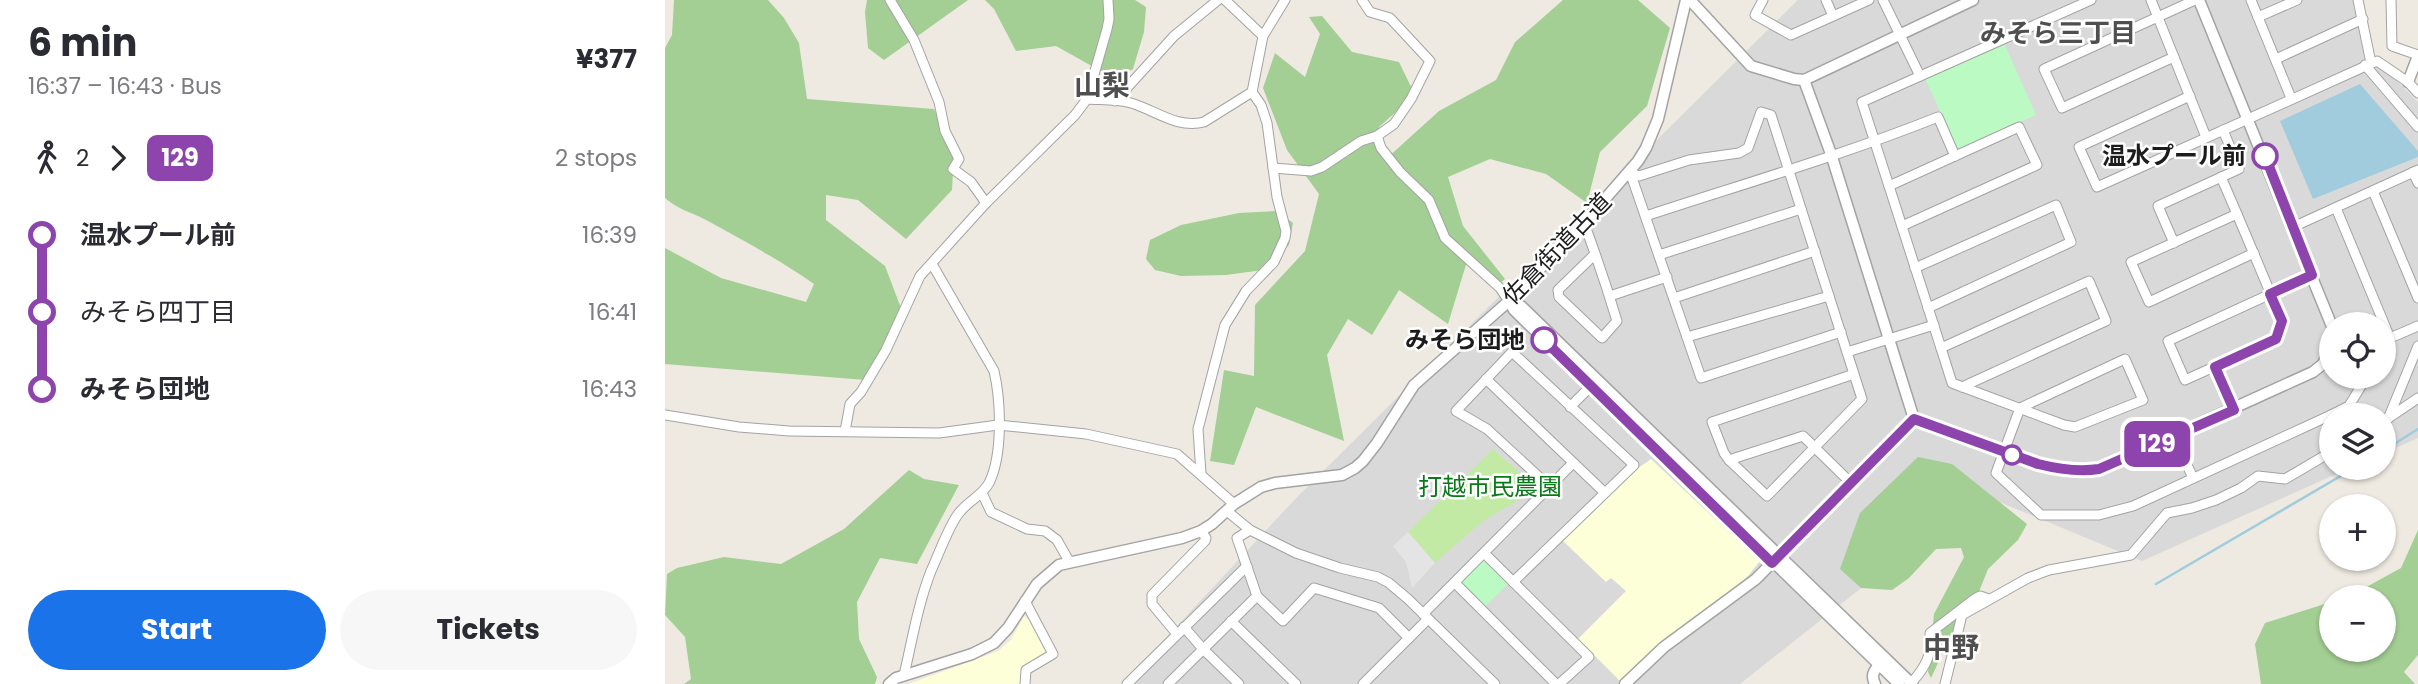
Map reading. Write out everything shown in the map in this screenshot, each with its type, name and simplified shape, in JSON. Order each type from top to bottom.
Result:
[{"type":"street","points":[[890,0],[915,40],[939,102],[945,131],[959,159],[953,169],[971,182],[986,203]]},
{"type":"street","points":[[845,431],[850,404],[861,391],[885,349],[920,276],[986,203],[1075,116],[1087,99],[1107,29],[1108,0]]},
{"type":"street","points":[[1115,101],[1174,36],[1218,0]]},
{"type":"street","points":[[1225,0],[1263,36]]},
{"type":"street","points":[[1087,99],[1131,103],[1175,121],[1195,124],[1227,109],[1252,92],[1263,36],[1285,0]]},
{"type":"street","points":[[1273,169],[1311,170],[1322,167],[1361,141],[1377,136],[1394,124],[1412,99],[1430,61],[1390,18],[1370,12],[1362,0]]},
{"type":"street","points":[[1688,0],[1751,66],[1804,80],[1973,0]]},
{"type":"street","name":"佐倉街道古道","points":[[889,684],[904,675],[972,654],[994,643],[1008,628],[1044,576],[1059,565],[1182,538],[1201,531],[1251,492],[1275,483],[1342,475],[1355,468],[1377,443],[1414,385],[1509,301],[1630,172],[1646,148],[1658,118],[1688,0]]},
{"type":"street","points":[[1763,0],[1755,15],[1791,35],[1869,0]]},
{"type":"street","points":[[1826,0],[1833,16]]},
{"type":"street","points":[[1883,0],[1920,76]]},
{"type":"street","points":[[2091,0],[1862,102],[1952,383],[2020,408],[2064,425],[2075,427],[2143,400],[2125,359],[2020,408],[1996,473],[2042,515],[2099,515],[2133,506],[2319,420]]},
{"type":"street","points":[[2151,0],[2206,137]]},
{"type":"street","points":[[2174,57],[2062,108],[2044,69],[2197,0],[2249,118],[2326,312]]},
{"type":"street","points":[[2251,0],[2291,98]]},
{"type":"street","points":[[2258,17],[2297,0]]},
{"type":"street","points":[[2358,0],[2368,64],[2418,127]]},
{"type":"street","points":[[2391,0],[2392,46],[2418,55],[2408,82]]},
{"type":"street","points":[[2276,59],[2363,19]]},
{"type":"street","points":[[2190,96],[2079,147],[2097,187],[2377,61],[2408,82],[2418,93]]},
{"type":"street","points":[[1804,80],[1831,155],[1914,419]]},
{"type":"street","points":[[1201,474],[1198,429],[1225,325],[1246,291],[1274,262],[1286,231],[1277,197],[1268,123],[1252,92]]},
{"type":"street","points":[[1630,172],[1639,176],[1689,159],[1739,153],[1748,148],[1762,112],[1771,115],[1789,169],[1862,399],[1767,496],[1724,453],[1712,422],[1854,374]]},
{"type":"street","points":[[1646,216],[1875,142],[1938,117],[1955,156]]},
{"type":"street","points":[[1889,186],[2019,127],[2037,165],[1902,226]]},
{"type":"street","points":[[2174,243],[2158,206],[2239,169],[2223,130]]},
{"type":"street","points":[[1377,136],[1381,148],[1400,173],[1429,200],[1444,238],[1500,288],[1514,310],[1591,386],[1911,684],[1927,663],[1931,648],[1930,633],[1973,600],[1980,596],[1989,599]]},
{"type":"street","points":[[2293,227],[2416,171],[2418,183]]},
{"type":"street","points":[[1630,172],[1701,378],[1841,332]]},
{"type":"street","points":[[2221,177],[2254,253],[2270,294],[2282,321],[2276,339],[2185,380],[2168,341],[2270,294],[2312,275]]},
{"type":"street","points":[[2373,191],[2418,298]]},
{"type":"street","points":[[1915,268],[2056,205],[2071,242],[1928,307]]},
{"type":"street","points":[[1659,255],[1801,208]]},
{"type":"street","points":[[2336,208],[2379,312]]},
{"type":"street","points":[[2237,214],[2131,262],[2149,302],[2254,253]]},
{"type":"street","points":[[1584,223],[1595,254],[1617,321],[1602,338],[1559,297],[1557,290],[1595,254]]},
{"type":"street","points":[[1674,298],[1815,251]]},
{"type":"street","points":[[904,675],[920,605],[931,572],[958,514],[982,493],[995,465],[998,425],[993,371],[932,264]]},
{"type":"street","points":[[1609,296],[1667,278]]},
{"type":"street","points":[[1941,348],[2089,281],[2106,321],[1962,387]]},
{"type":"street","points":[[1687,337],[1829,296]]},
{"type":"street","points":[[1509,301],[1521,306],[1899,684]]},
{"type":"street","points":[[1847,352],[1934,326]]},
{"type":"street","points":[[2396,336],[2418,327]]},
{"type":"street","points":[[2393,403],[2418,346]]},
{"type":"street","points":[[1513,582],[1634,465],[1512,352],[1456,411],[1487,429],[1550,487]]},
{"type":"street","points":[[2215,367],[2234,410]]},
{"type":"street","points":[[1914,419],[2053,468],[2099,469],[2234,410],[2319,367]]},
{"type":"street","points":[[1486,379],[1604,492]]},
{"type":"street","points":[[1570,407],[1591,386]]},
{"type":"street","points":[[2396,413],[2418,398]]},
{"type":"street","points":[[665,415],[739,427],[845,431],[939,433],[998,425],[1086,434],[1177,454],[1201,474],[1250,530],[1296,553],[1378,577],[1405,596],[1495,684]]},
{"type":"street","points":[[1625,684],[1664,648],[1756,579],[1914,419]]},
{"type":"street","points":[[1730,460],[1803,436],[1850,482]]},
{"type":"street","points":[[2174,437],[2193,478]]},
{"type":"street","points":[[1945,684],[1962,615],[2028,578],[2049,570],[2131,555],[2167,513],[2217,500],[2257,477],[2285,478],[2319,459]]},
{"type":"street","points":[[1363,684],[1409,638],[1455,583],[1573,463]]},
{"type":"street","points":[[982,493],[991,513],[1027,529],[1045,531],[1057,540],[1069,561]]},
{"type":"street","points":[[1250,530],[1237,538],[1257,596],[1283,621],[1314,588],[1380,608],[1409,638]]},
{"type":"street","points":[[1201,531],[1205,541],[1151,595],[1152,604],[1239,684]]},
{"type":"street","points":[[1455,583],[1558,684],[1589,657],[1484,553]]},
{"type":"street","points":[[1127,684],[1247,566]]},
{"type":"street","points":[[1405,596],[1412,588]]},
{"type":"street","points":[[1168,684],[1179,680],[1203,649],[1257,596]]},
{"type":"street","points":[[1025,601],[1053,654],[1026,670],[1025,684]]},
{"type":"street","points":[[1231,621],[1296,684]]},
{"type":"street","points":[[1875,684],[1873,672],[1879,665]]},
{"type":"shaded area","points":[[1798,0],[2362,0],[2374,58],[2418,102],[2418,438],[2396,448],[2396,403],[2319,403],[2319,480],[2323,480],[2142,561],[1980,494],[1740,684],[1123,684],[1298,496]]},
{"type":"shaded area","points":[[1651,459],[1760,561],[1748,576],[1710,609],[1662,642],[1620,681],[1578,639],[1626,591],[1611,578],[1606,582],[1562,540],[1627,476]]},
{"type":"shaded area","points":[[1408,532],[1435,563],[1412,588],[1406,562],[1393,546]]},
{"type":"shaded area","points":[[1024,616],[1029,620],[1047,655],[1022,668],[1021,684],[909,684],[998,651],[1011,640]]},
{"type":"green space","points":[[674,0],[768,0],[784,18],[799,43],[807,99],[934,109],[954,153],[952,190],[906,239],[858,200],[826,195],[826,220],[885,266],[901,308],[866,380],[665,364],[665,248],[721,278],[806,302],[814,284],[762,251],[665,198],[665,48],[672,35]]},
{"type":"green space","points":[[867,0],[968,0],[884,60],[868,48],[865,12]]},
{"type":"green space","points":[[985,0],[1135,0],[1146,7],[1144,32],[1133,69],[1115,79],[1056,46],[1016,51],[994,9]]},
{"type":"green space","points":[[1563,0],[1638,0],[1670,28],[1647,106],[1600,152],[1587,203],[1546,174],[1490,159],[1448,177],[1463,226],[1505,279],[1498,285],[1468,258],[1448,324],[1399,290],[1372,335],[1348,319],[1327,355],[1344,441],[1256,407],[1234,465],[1210,461],[1224,370],[1254,376],[1255,305],[1305,251],[1319,194],[1287,150],[1263,88],[1275,53],[1305,77],[1320,34],[1309,17],[1322,16],[1352,52],[1399,62],[1415,95],[1379,127],[1386,159],[1439,111],[1496,80],[1515,42]]},
{"type":"green space","points":[[2004,43],[2036,115],[1958,149],[1925,79]]},
{"type":"green space","points":[[1277,211],[1293,223],[1289,245],[1263,270],[1226,275],[1181,276],[1155,270],[1146,259],[1150,240],[1181,225],[1239,213]]},
{"type":"green space","name":"打越市民農園","points":[[1493,449],[1538,489],[1483,521],[1435,563],[1408,532]]},
{"type":"green space","points":[[1918,457],[1952,464],[2027,524],[2018,540],[1988,569],[1978,594],[1957,622],[1931,678],[1928,672],[1934,614],[1964,557],[1961,548],[1936,549],[1909,578],[1892,590],[1861,588],[1840,569],[1860,513]]},
{"type":"green space","points":[[909,470],[924,479],[959,485],[917,564],[880,558],[857,602],[859,639],[877,677],[875,684],[684,684],[691,679],[685,637],[665,615],[667,574],[677,568],[724,557],[781,564],[844,529]]},
{"type":"green space","points":[[2418,530],[2418,655],[2404,672],[2415,684],[2261,684],[2255,644],[2265,623],[2319,606],[2319,662],[2396,662],[2396,585],[2370,585],[2401,568]]},
{"type":"green space","points":[[1484,558],[1509,583],[1483,608],[1459,583]]},
{"type":"water","points":[[2360,84],[2418,151],[2418,157],[2313,199],[2280,121]]},
{"type":"waterway","points":[[2396,443],[2418,429]]},
{"type":"waterway","points":[[2156,584],[2334,480]]},
{"type":"bus line","name":"129","points":[[1544,340],[1772,563],[1914,419],[2038,464],[2053,468],[2088,470],[2099,469],[2234,410],[2215,367],[2276,339],[2282,321],[2270,294],[2312,275],[2265,156]]},
{"type":"place","name":"温水プール前","points":[[2265,156]]},
{"type":"place","name":"みそら団地","points":[[1544,340]]},
{"type":"district","name":"みそら三丁目","points":[[2058,33]]},
{"type":"district","name":"山梨","points":[[1102,85]]},
{"type":"district","name":"中野","points":[[1951,647]]}]
